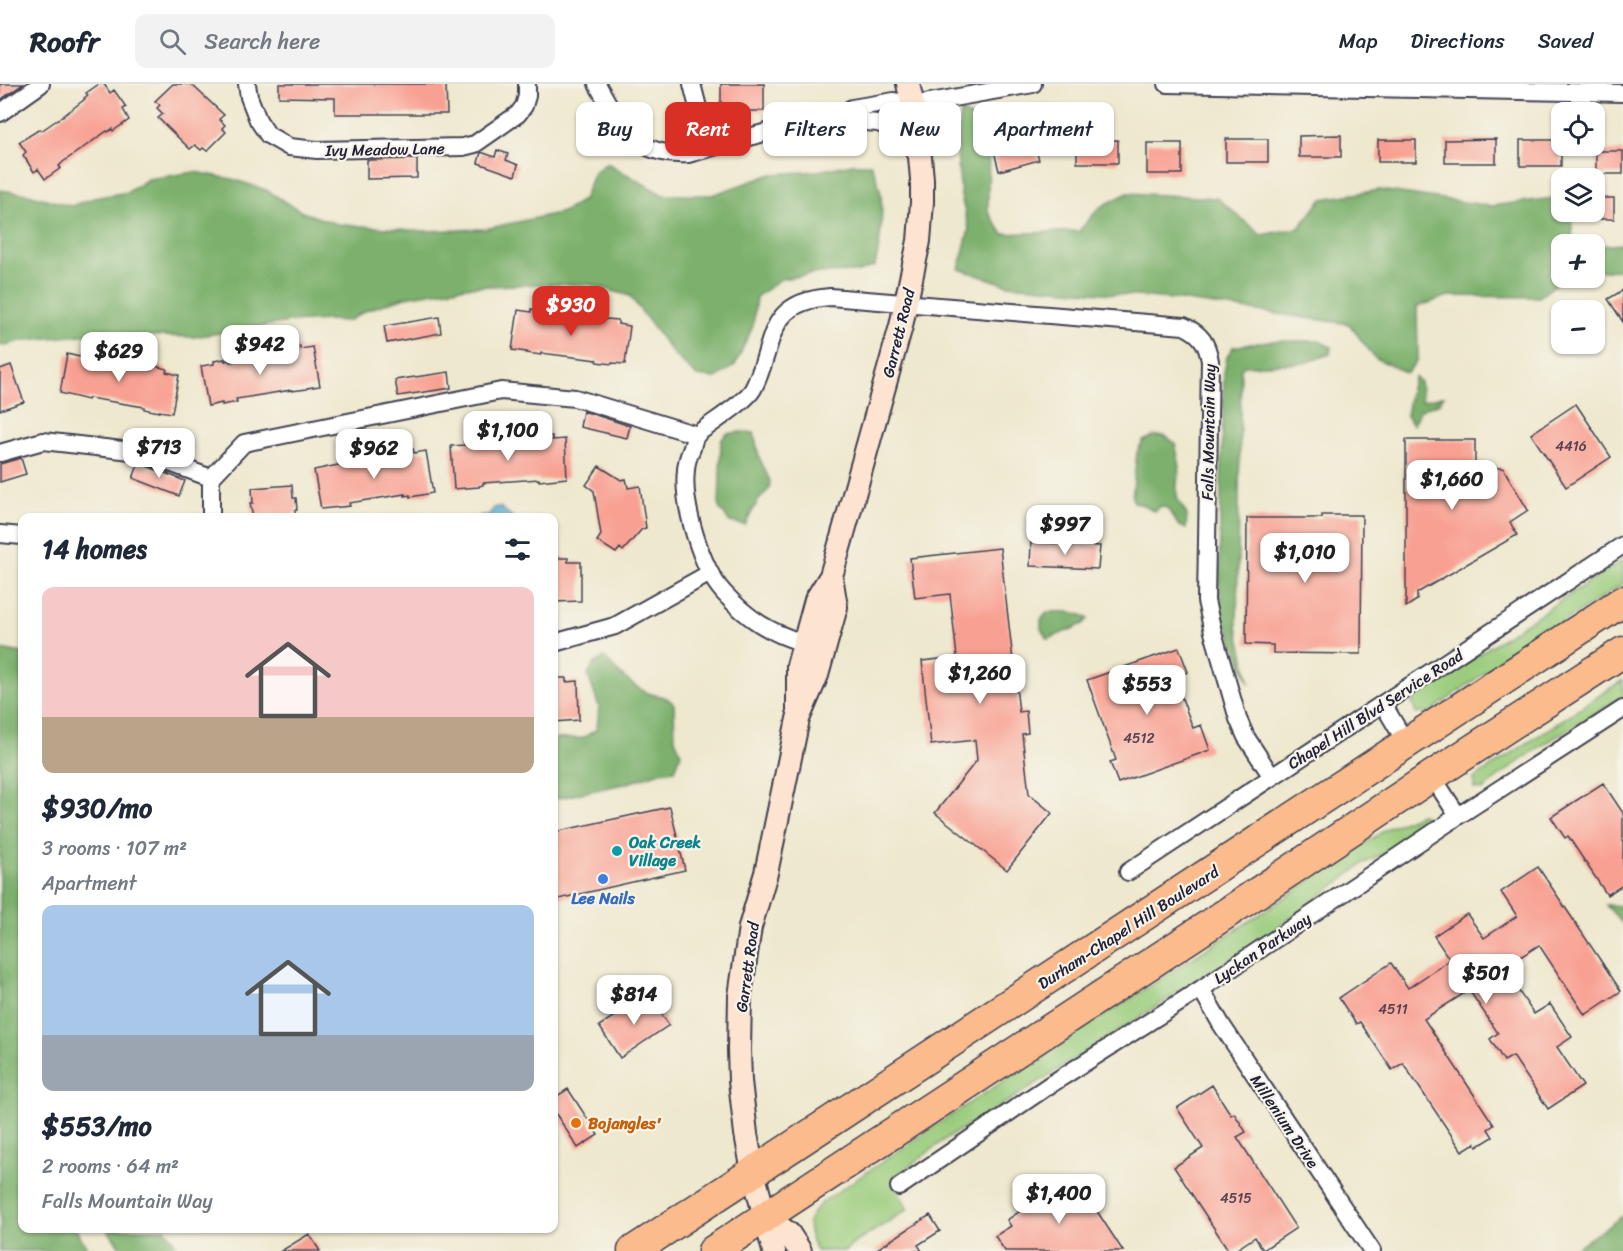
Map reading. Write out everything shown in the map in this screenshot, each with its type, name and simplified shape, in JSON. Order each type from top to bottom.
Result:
[{"type":"highway","name":"Durham-Chapel Hill Boulevard","points":[[633,1251],[1623,602]]},
{"type":"highway","points":[[1432,776],[1428,764],[1434,752],[1459,734],[1584,627]]},
{"type":"highway","points":[[713,1251],[1623,652]]},
{"type":"highway","points":[[1197,933],[1269,871],[1397,774],[1406,758],[1406,743]]},
{"type":"street","points":[[0,113],[41,84]]},
{"type":"street","name":"Ivy Meadow Lane","points":[[247,84],[249,97],[258,120],[268,135],[289,147],[317,150],[462,147],[475,144],[518,114],[524,106],[527,84]]},
{"type":"street","points":[[597,84],[617,119],[635,141],[665,153]]},
{"type":"street","points":[[692,84],[697,102]]},
{"type":"street","points":[[867,105],[894,101],[910,94],[1033,84]]},
{"type":"street","points":[[1167,84],[1623,93]]},
{"type":"street","name":"Garrett Road","points":[[798,719],[798,666],[816,600],[831,576],[882,399],[907,303],[920,232],[921,160],[910,94]]},
{"type":"street","points":[[867,123],[878,123],[891,128],[903,138],[921,160]]},
{"type":"street","name":"Falls Mountain Way","points":[[697,435],[752,392],[775,326],[798,304],[814,298],[830,297],[1176,325],[1195,331],[1208,347],[1210,361],[1206,601],[1238,719],[1246,737],[1272,777]]},
{"type":"street","points":[[211,513],[211,478],[244,443],[501,392],[575,398],[697,435],[686,469],[686,490],[691,520],[710,573],[723,592],[757,623],[804,643]]},
{"type":"street","points":[[0,453],[43,441],[140,452],[211,478]]},
{"type":"street","points":[[0,534],[18,536]]},
{"type":"street","name":"Chapel Hill Blvd Service Road","points":[[1128,872],[1623,545]]},
{"type":"street","points":[[558,642],[615,626],[710,573]]},
{"type":"street","name":"Garrett Road","points":[[774,1251],[753,1172],[746,1134],[740,1081],[740,996],[750,927],[766,873],[798,719],[817,675],[836,607],[831,576]]},
{"type":"street","points":[[1383,704],[1406,743]]},
{"type":"street","name":"Lyckan Parkway","points":[[899,1186],[1623,709]]},
{"type":"street","points":[[1432,776],[1458,816]]},
{"type":"street","name":"Millenium Drive","points":[[1201,989],[1221,1024],[1372,1251]]},
{"type":"street","points":[[765,1216],[789,1234],[800,1251]]},
{"type":"green space","points":[[961,111],[973,118],[973,156],[989,156],[988,212],[1003,234],[1079,231],[1100,207],[1128,193],[1217,198],[1261,235],[1299,228],[1322,199],[1380,190],[1492,206],[1551,198],[1551,222],[1572,222],[1572,234],[1551,234],[1551,288],[1539,297],[1448,296],[1417,307],[1418,359],[1407,373],[1375,358],[1349,324],[1172,299],[1008,285],[959,269],[969,229],[961,196],[957,156],[961,156]]},
{"type":"green space","points":[[607,163],[663,195],[712,195],[772,174],[818,171],[852,164],[871,164],[880,187],[882,204],[881,231],[875,266],[859,272],[820,273],[781,279],[756,297],[753,326],[735,365],[716,378],[697,376],[674,355],[630,296],[589,284],[466,287],[405,297],[367,310],[348,321],[289,322],[194,337],[94,334],[26,340],[0,346],[0,190],[28,194],[71,206],[94,198],[128,192],[148,179],[195,172],[232,179],[266,190],[302,212],[337,224],[423,231],[485,229],[563,212],[583,200],[594,172]]},
{"type":"green space","points":[[1623,244],[1623,270],[1605,271],[1605,245]]},
{"type":"green space","points":[[1268,341],[1319,341],[1331,347],[1330,354],[1305,363],[1245,366],[1241,369],[1237,627],[1250,684],[1221,616],[1219,585],[1224,373],[1227,357],[1233,347]]},
{"type":"green space","points":[[1415,377],[1420,382],[1422,401],[1444,396],[1439,403],[1420,410],[1413,425],[1406,415],[1410,390]]},
{"type":"green space","points":[[754,433],[759,457],[770,481],[769,489],[758,501],[745,525],[730,522],[719,508],[721,441],[726,434]]},
{"type":"green space","points":[[1154,436],[1165,436],[1175,443],[1180,467],[1177,498],[1187,515],[1186,528],[1179,526],[1167,508],[1161,506],[1153,511],[1134,502],[1132,498],[1137,452],[1143,441]]},
{"type":"green space","points":[[1623,560],[1623,584],[1487,671],[1430,712],[1416,714],[1412,702],[1420,692]]},
{"type":"green space","points":[[1047,612],[1074,613],[1088,619],[1083,624],[1048,639],[1041,629],[1041,620]]},
{"type":"green space","points":[[0,649],[18,652],[18,1233],[78,1233],[89,1251],[0,1251]]},
{"type":"green space","points":[[604,657],[630,682],[674,704],[675,739],[681,753],[675,770],[558,798],[558,739],[583,738],[597,729],[599,707],[588,675],[594,664]]},
{"type":"green space","points":[[1623,680],[1623,697],[1539,747],[1490,783],[1484,790],[1474,789],[1474,779]]},
{"type":"green space","points":[[1421,814],[1424,816],[1423,827],[1400,846],[1364,863],[1245,950],[993,1111],[948,1137],[898,1175],[894,1183],[908,1209],[845,1251],[816,1251],[808,1223],[813,1213],[824,1201],[1388,828]]},
{"type":"green space","points":[[1606,905],[1623,906],[1623,924]]},
{"type":"green space","points":[[1623,1216],[1623,1251],[1571,1251]]},
{"type":"green space","points":[[110,1233],[169,1233],[180,1251],[123,1251]]},
{"type":"water","points":[[495,507],[500,507],[508,513],[490,513]]},
{"type":"building","points":[[0,84],[23,84],[0,100]]},
{"type":"building","points":[[99,84],[104,84],[110,93],[114,90],[126,107],[123,109],[129,120],[113,131],[112,129],[107,131],[63,162],[59,166],[61,168],[45,179],[38,169],[34,172],[23,155],[26,152],[19,142],[40,129],[41,131],[67,113],[85,99],[88,95],[86,93]]},
{"type":"building","points":[[173,84],[191,84],[224,115],[219,119],[225,125],[222,128],[226,132],[207,151],[195,145],[190,149],[158,118],[163,114],[157,108],[160,105],[155,101]]},
{"type":"building","points":[[279,84],[446,84],[447,114],[335,114],[335,98],[279,97]]},
{"type":"building","points":[[721,84],[764,84],[763,111],[751,111],[751,102],[721,102]]},
{"type":"building","points":[[1341,135],[1341,157],[1299,157],[1299,136]]},
{"type":"building","points":[[1226,139],[1268,139],[1268,162],[1226,162]]},
{"type":"building","points":[[1496,139],[1496,163],[1445,163],[1445,140]]},
{"type":"building","points":[[1114,140],[1118,140],[1118,163],[1077,163],[1077,156],[1114,156]]},
{"type":"building","points":[[1378,140],[1416,140],[1416,162],[1378,162]]},
{"type":"building","points":[[1520,140],[1551,140],[1551,156],[1561,156],[1561,166],[1520,166]]},
{"type":"building","points":[[1147,143],[1182,143],[1182,174],[1147,174]]},
{"type":"building","points":[[497,150],[508,154],[506,160],[518,165],[515,176],[478,163],[481,152],[495,157]]},
{"type":"building","points":[[1605,151],[1623,151],[1623,174],[1605,174],[1605,168],[1596,168],[1596,156],[1605,156]]},
{"type":"building","points":[[995,156],[1038,156],[1039,160],[999,171]]},
{"type":"building","points":[[417,159],[417,178],[367,179],[367,160]]},
{"type":"building","points":[[1605,198],[1614,198],[1614,219],[1605,219]]},
{"type":"building","points":[[1623,290],[1623,322],[1608,299]]},
{"type":"building","points":[[531,309],[543,311],[547,315],[602,322],[606,319],[618,320],[618,324],[630,326],[625,364],[512,350],[518,310],[531,312]]},
{"type":"building","points":[[439,317],[441,333],[387,343],[384,326]]},
{"type":"building","points":[[300,346],[300,349],[313,347],[320,386],[236,399],[237,402],[208,406],[201,366],[225,359],[230,362],[285,352],[287,348]]},
{"type":"building","points":[[67,354],[80,357],[81,354],[92,356],[96,360],[151,370],[155,366],[179,375],[172,413],[89,398],[88,400],[60,393]]},
{"type":"building","points":[[11,365],[24,402],[0,410],[0,369]]},
{"type":"building","points":[[449,372],[451,388],[398,396],[395,380]]},
{"type":"building","points":[[1576,404],[1611,457],[1566,487],[1531,434]]},
{"type":"building","points":[[583,411],[630,426],[627,438],[580,427]]},
{"type":"building","points":[[552,436],[552,440],[565,439],[567,478],[483,483],[479,487],[454,489],[451,446],[476,441],[481,445],[536,441],[539,437]]},
{"type":"building","points":[[1406,440],[1475,440],[1475,480],[1497,468],[1503,468],[1528,510],[1510,522],[1517,535],[1417,593],[1417,600],[1406,607]]},
{"type":"building","points":[[413,449],[414,453],[426,451],[433,493],[410,497],[405,494],[349,503],[350,506],[321,509],[314,470],[398,456],[400,452]]},
{"type":"building","points":[[21,458],[26,474],[0,482],[0,464]]},
{"type":"building","points":[[139,463],[185,481],[179,496],[133,478]]},
{"type":"building","points":[[599,466],[621,480],[626,479],[628,488],[640,486],[646,528],[642,529],[623,551],[620,548],[616,553],[597,541],[601,535],[594,491],[586,485]]},
{"type":"building","points":[[292,485],[297,510],[295,513],[252,513],[250,503],[253,503],[252,488]]},
{"type":"building","points":[[1322,515],[1362,515],[1361,654],[1273,653],[1273,645],[1246,644],[1247,518],[1322,518]]},
{"type":"building","points":[[1031,542],[1100,546],[1098,569],[1030,566]]},
{"type":"building","points":[[1000,548],[1019,712],[1026,711],[1028,733],[1022,734],[1029,794],[1052,813],[1007,870],[935,813],[977,760],[975,740],[931,745],[922,661],[957,657],[950,594],[915,598],[910,558]]},
{"type":"building","points":[[558,558],[568,558],[568,562],[581,562],[581,601],[558,602]]},
{"type":"building","points":[[1179,648],[1188,672],[1174,677],[1193,728],[1201,725],[1210,750],[1118,783],[1110,762],[1116,760],[1087,680]]},
{"type":"building","points":[[558,678],[566,678],[566,682],[578,681],[579,720],[558,722]]},
{"type":"building","points":[[1603,783],[1623,813],[1623,885],[1607,895],[1568,836],[1565,838],[1551,817]]},
{"type":"building","name":"Oak Creek Village","points":[[670,807],[685,870],[558,899],[558,831]]},
{"type":"building","points":[[1538,867],[1621,991],[1585,1015],[1539,945],[1503,968],[1534,1014],[1550,1004],[1572,1037],[1557,1047],[1583,1086],[1548,1109],[1513,1056],[1504,1061],[1490,1039],[1498,1033],[1469,990],[1424,1019],[1494,1125],[1488,1129],[1493,1137],[1477,1147],[1475,1143],[1462,1151],[1403,1063],[1392,1070],[1360,1022],[1356,1024],[1339,998],[1391,963],[1408,988],[1450,960],[1434,936],[1467,914],[1484,938],[1517,916],[1501,892]]},
{"type":"building","points":[[648,994],[669,1025],[620,1058],[599,1026]]},
{"type":"building","points":[[1212,1085],[1231,1115],[1234,1113],[1246,1132],[1237,1137],[1296,1228],[1263,1250],[1255,1237],[1234,1251],[1229,1251],[1174,1167],[1203,1148],[1177,1108]]},
{"type":"building","name":"Bojangles'","points":[[568,1089],[598,1135],[578,1148],[558,1117],[558,1095]]},
{"type":"building","points":[[1078,1182],[1123,1251],[1005,1251],[995,1236],[1011,1226],[1007,1220],[1058,1186],[1063,1192]]},
{"type":"building","points":[[930,1215],[940,1231],[918,1245],[922,1251],[874,1251]]},
{"type":"building","points":[[309,1234],[320,1251],[281,1251]]},
{"type":"place","name":"Oak Creek Village","points":[[617,851]]},
{"type":"place","name":"Lee Nails","points":[[603,879]]},
{"type":"place","name":"Bojangles'","points":[[576,1123]]}]
